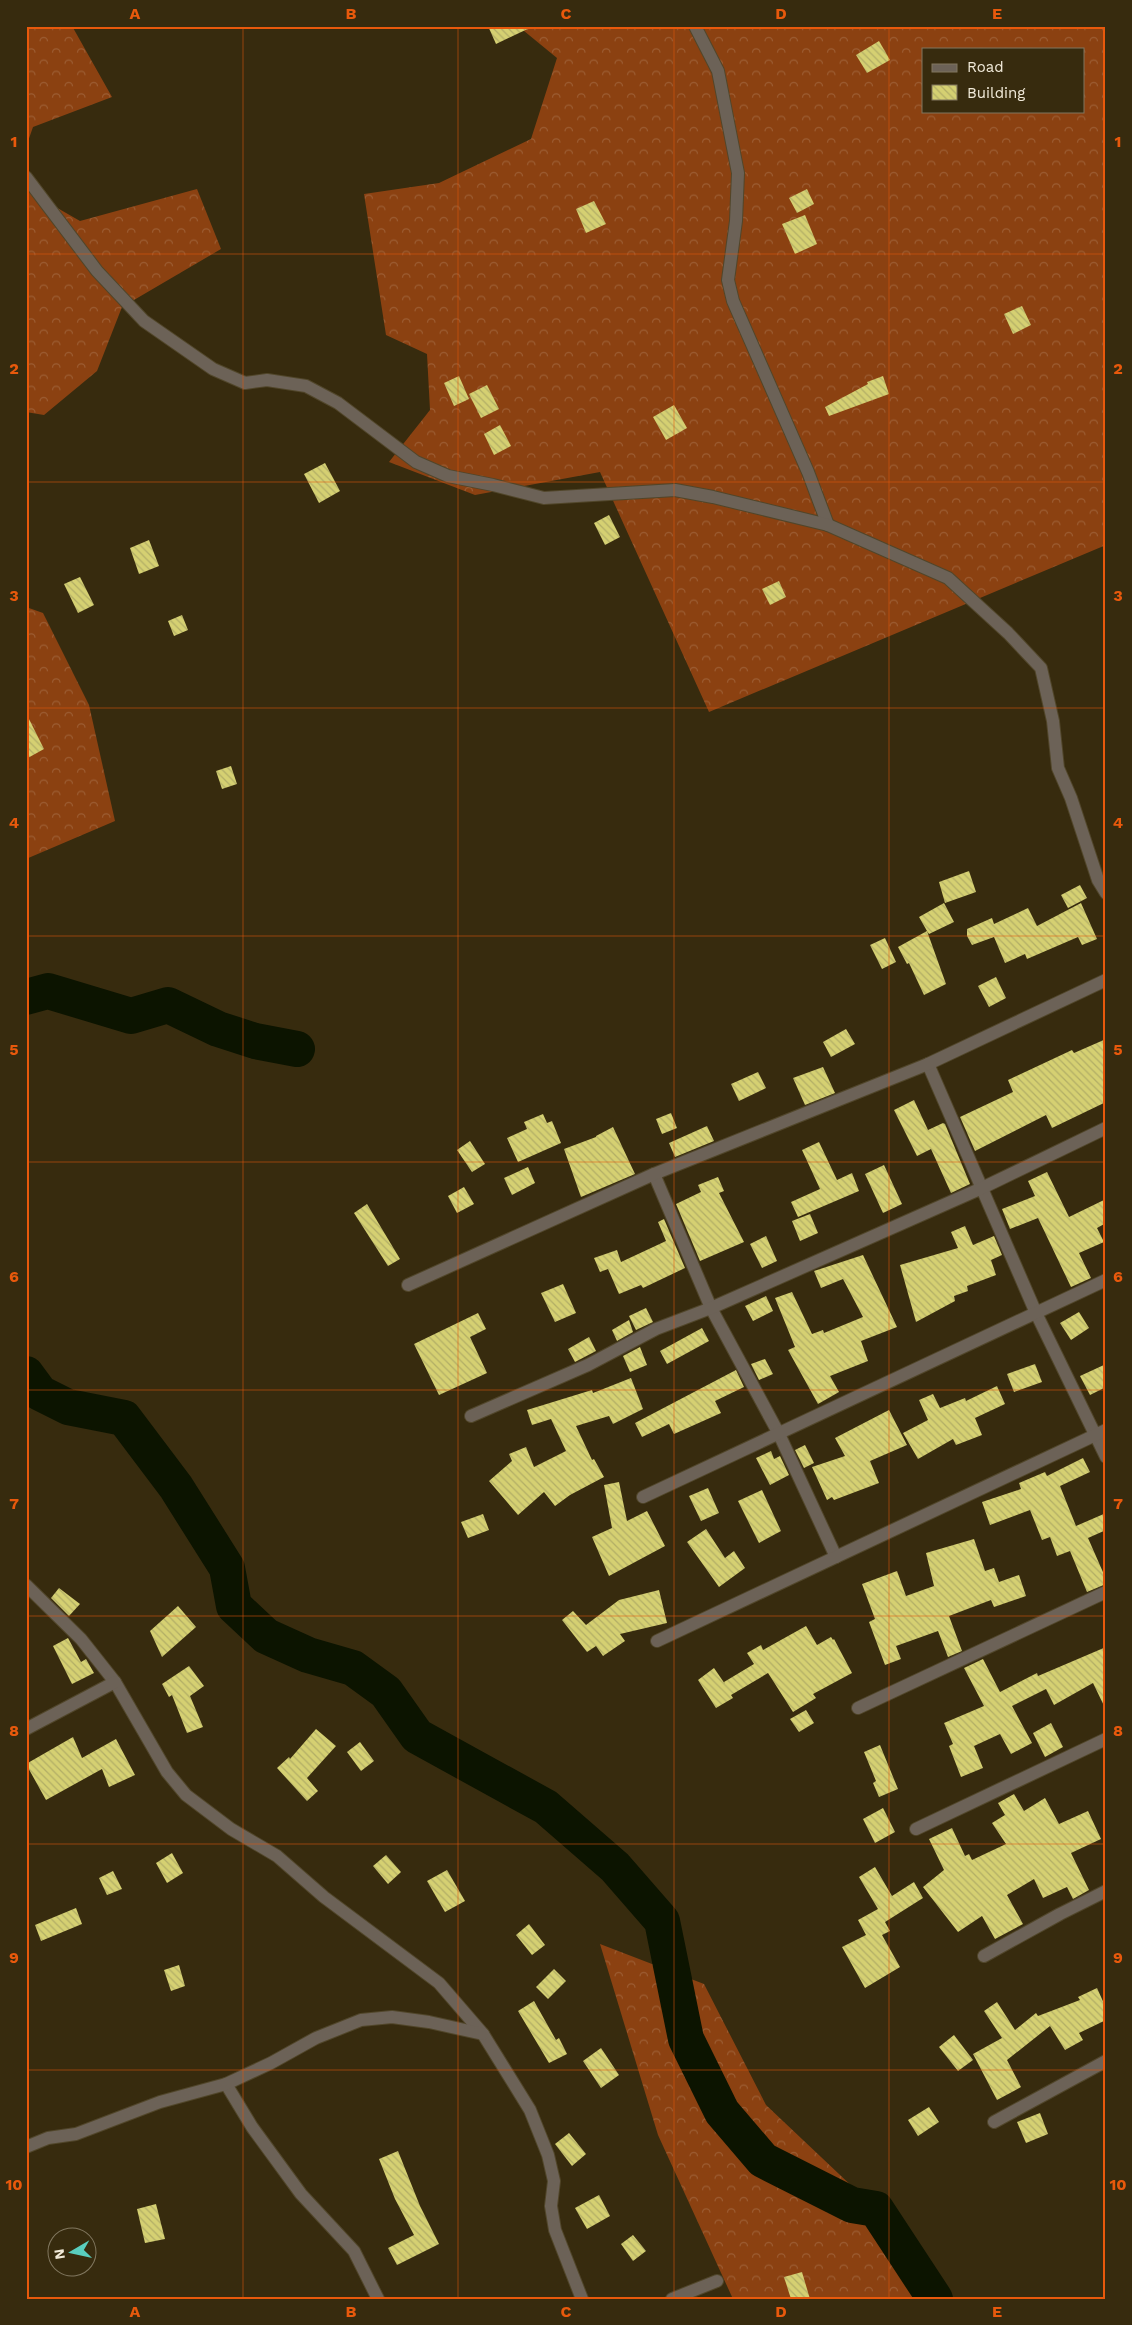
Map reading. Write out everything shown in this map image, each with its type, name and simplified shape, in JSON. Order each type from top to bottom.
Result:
[{"type":"street","points":[[695,26],[718,71],[738,173],[736,221],[728,280],[733,302],[804,463],[828,525]]},
{"type":"street","points":[[26,177],[98,271],[144,321],[213,369],[245,383],[267,380],[306,386],[338,403],[416,462],[448,476],[544,498],[675,490],[713,497],[828,525],[948,578],[1008,633],[1041,668],[1053,721],[1058,768],[1071,798],[1098,880],[1106,893]]},
{"type":"street","points":[[408,1285],[654,1174],[928,1064],[1106,980]]},
{"type":"street","points":[[928,1064],[1036,1313],[1101,1432],[1106,1457]]},
{"type":"street","points":[[471,1416],[588,1365],[656,1329],[710,1308],[982,1188],[1106,1128]]},
{"type":"street","points":[[654,1174],[710,1308],[779,1434],[836,1557]]},
{"type":"street","points":[[643,1498],[1106,1280]]},
{"type":"street","points":[[657,1641],[1101,1432]]},
{"type":"street","points":[[26,1585],[81,1639],[115,1682],[167,1772],[186,1795],[231,1829],[277,1856],[324,1897],[439,1983],[483,2034],[530,2110],[548,2155],[554,2181],[551,2206],[555,2230],[582,2299]]},
{"type":"street","points":[[858,1708],[1106,1592]]},
{"type":"street","points":[[26,1729],[115,1682]]},
{"type":"street","points":[[916,1829],[1106,1739]]},
{"type":"street","points":[[984,1956],[1060,1914],[1106,1892]]},
{"type":"street","points":[[26,2147],[48,2138],[76,2134],[160,2102],[226,2084],[271,2063],[316,2038],[361,2020],[392,2017],[429,2022],[483,2034]]},
{"type":"street","points":[[994,2122],[1106,2061]]},
{"type":"street","points":[[226,2084],[252,2127],[301,2194],[354,2251],[378,2299]]},
{"type":"street","points":[[672,2299],[717,2281]]},
{"type":"green space","points":[[26,26],[72,26],[112,97],[33,127],[26,147]]},
{"type":"green space","points":[[518,26],[1106,26],[1106,545],[709,712],[600,472],[475,495],[389,462],[430,410],[427,354],[386,335],[364,194],[439,183],[531,139],[557,58]]},
{"type":"green space","points":[[197,189],[221,249],[122,307],[97,371],[44,415],[26,412],[26,190],[80,221]]},
{"type":"green space","points":[[26,607],[43,613],[89,705],[115,821],[26,859]]},
{"type":"green space","points":[[600,1944],[704,1984],[766,2105],[876,2209],[935,2299],[733,2299],[658,2135]]},
{"type":"building","points":[[488,26],[534,26],[496,44]]},
{"type":"building","points":[[879,41],[890,60],[867,73],[856,55]]},
{"type":"building","points":[[807,189],[814,204],[797,213],[789,198]]},
{"type":"building","points":[[594,201],[606,224],[586,233],[576,209]]},
{"type":"building","points":[[805,215],[817,244],[795,254],[782,224]]},
{"type":"building","points":[[1022,306],[1031,325],[1013,334],[1004,314]]},
{"type":"building","points":[[459,376],[469,399],[454,406],[444,383]]},
{"type":"building","points":[[883,376],[889,394],[829,416],[825,407],[868,384],[867,382]]},
{"type":"building","points":[[487,385],[499,409],[481,418],[469,394]]},
{"type":"building","points":[[674,405],[687,428],[666,440],[653,417]]},
{"type":"building","points":[[500,425],[511,446],[494,455],[484,434]]},
{"type":"building","points":[[325,463],[340,491],[319,503],[304,474]]},
{"type":"building","points":[[609,515],[620,537],[605,545],[594,523]]},
{"type":"building","points":[[149,540],[159,566],[139,574],[130,548]]},
{"type":"building","points":[[80,577],[94,605],[78,613],[64,584]]},
{"type":"building","points":[[779,581],[786,597],[770,605],[762,589]]},
{"type":"building","points":[[182,615],[188,630],[174,636],[168,621]]},
{"type":"building","points":[[26,713],[44,749],[26,759]]},
{"type":"building","points":[[231,766],[237,784],[222,789],[216,771]]},
{"type":"building","points":[[969,871],[976,892],[945,903],[939,882]]},
{"type":"building","points":[[1080,885],[1087,898],[1068,908],[1061,895]]},
{"type":"building","points":[[944,903],[954,922],[929,934],[919,917]]},
{"type":"building","points":[[1081,903],[1097,939],[1082,945],[1078,937],[1027,959],[1025,954],[1005,963],[994,937],[972,945],[967,936],[967,929],[992,918],[994,924],[1028,908],[1037,926]]},
{"type":"building","points":[[927,931],[946,984],[924,995],[909,963],[907,964],[898,947]]},
{"type":"building","points":[[885,938],[896,962],[882,969],[870,945]]},
{"type":"building","points":[[996,977],[1006,998],[989,1007],[978,986]]},
{"type":"building","points":[[846,1029],[855,1044],[831,1057],[823,1042]]},
{"type":"building","points":[[1106,1039],[1106,1102],[1052,1128],[1046,1115],[975,1151],[960,1117],[1013,1092],[1008,1080],[1072,1050],[1074,1053]]},
{"type":"building","points":[[823,1067],[835,1093],[805,1105],[793,1078]]},
{"type":"building","points":[[758,1072],[766,1088],[739,1101],[731,1084]]},
{"type":"building","points":[[914,1100],[928,1130],[943,1123],[945,1124],[970,1184],[951,1193],[931,1149],[917,1156],[894,1110]]},
{"type":"building","points":[[671,1113],[677,1128],[662,1134],[656,1119]]},
{"type":"building","points":[[543,1114],[547,1123],[552,1121],[561,1143],[518,1162],[507,1138],[527,1129],[524,1122]]},
{"type":"building","points":[[707,1126],[714,1141],[675,1157],[669,1143]]},
{"type":"building","points":[[613,1127],[635,1174],[581,1197],[564,1149],[596,1137]]},
{"type":"building","points":[[470,1141],[485,1164],[472,1172],[457,1150]]},
{"type":"building","points":[[819,1142],[837,1180],[852,1173],[859,1191],[798,1217],[791,1202],[820,1189],[802,1150]]},
{"type":"building","points":[[884,1165],[902,1204],[883,1213],[865,1174]]},
{"type":"building","points":[[528,1167],[535,1183],[512,1195],[504,1178]]},
{"type":"building","points":[[1047,1172],[1069,1217],[1106,1199],[1106,1223],[1097,1228],[1104,1242],[1079,1253],[1091,1278],[1071,1287],[1038,1218],[1010,1229],[1002,1209],[1035,1196],[1028,1181]]},
{"type":"building","points":[[718,1177],[724,1191],[719,1193],[744,1242],[700,1261],[676,1204],[701,1192],[698,1185]]},
{"type":"building","points":[[464,1187],[474,1204],[457,1213],[448,1196]]},
{"type":"building","points":[[367,1204],[400,1259],[388,1266],[354,1213]]},
{"type":"building","points":[[810,1214],[818,1233],[800,1241],[792,1221]]},
{"type":"building","points":[[664,1219],[685,1268],[643,1288],[641,1285],[619,1294],[608,1269],[600,1272],[594,1258],[617,1250],[621,1262],[666,1241],[658,1222]]},
{"type":"building","points":[[965,1226],[973,1245],[994,1236],[1002,1255],[991,1260],[996,1275],[967,1286],[968,1291],[954,1296],[955,1301],[916,1322],[900,1265],[958,1248],[951,1232]]},
{"type":"building","points":[[766,1236],[777,1261],[762,1268],[750,1244]]},
{"type":"building","points":[[863,1255],[897,1327],[861,1341],[868,1361],[830,1376],[839,1392],[818,1404],[788,1350],[795,1347],[775,1298],[792,1292],[812,1334],[823,1330],[824,1333],[863,1317],[843,1279],[821,1288],[814,1271]]},
{"type":"building","points":[[563,1284],[576,1313],[555,1322],[541,1293]]},
{"type":"building","points":[[766,1296],[773,1311],[753,1321],[745,1306]]},
{"type":"building","points":[[646,1308],[653,1322],[636,1330],[629,1316]]},
{"type":"building","points":[[1079,1312],[1089,1328],[1071,1340],[1060,1323]]},
{"type":"building","points":[[478,1313],[486,1329],[470,1337],[487,1373],[439,1395],[414,1344]]},
{"type":"building","points":[[629,1320],[633,1332],[617,1341],[612,1330]]},
{"type":"building","points":[[702,1328],[709,1341],[667,1364],[660,1351]]},
{"type":"building","points":[[589,1337],[596,1351],[575,1362],[568,1349]]},
{"type":"building","points":[[640,1347],[647,1365],[630,1372],[623,1356]]},
{"type":"building","points":[[765,1359],[773,1374],[759,1380],[751,1364]]},
{"type":"building","points":[[1035,1364],[1042,1382],[1014,1392],[1007,1374]]},
{"type":"building","points":[[1106,1364],[1106,1387],[1090,1395],[1080,1376]]},
{"type":"building","points":[[736,1370],[744,1387],[715,1401],[721,1413],[674,1434],[669,1424],[642,1437],[635,1423]]},
{"type":"building","points":[[631,1378],[643,1409],[613,1424],[609,1416],[576,1426],[592,1460],[594,1459],[604,1477],[570,1495],[555,1506],[544,1492],[518,1515],[489,1481],[512,1461],[509,1454],[526,1447],[534,1467],[566,1451],[551,1419],[532,1425],[527,1410],[592,1390],[593,1393]]},
{"type":"building","points":[[997,1386],[1005,1404],[975,1418],[982,1435],[956,1445],[953,1439],[918,1459],[903,1433],[928,1420],[919,1400],[933,1394],[940,1408],[965,1398],[966,1401]]},
{"type":"building","points":[[889,1410],[907,1445],[870,1461],[879,1483],[834,1500],[832,1497],[827,1500],[812,1467],[845,1456],[835,1438]]},
{"type":"building","points":[[805,1445],[814,1463],[804,1468],[795,1450]]},
{"type":"building","points":[[771,1451],[774,1459],[780,1456],[789,1475],[770,1485],[756,1458]]},
{"type":"building","points":[[1083,1458],[1090,1472],[1060,1486],[1076,1526],[1106,1513],[1106,1530],[1088,1538],[1106,1579],[1106,1584],[1087,1592],[1070,1551],[1057,1556],[1050,1537],[1042,1540],[1030,1510],[990,1525],[982,1502],[1021,1489],[1019,1483],[1045,1472],[1047,1476]]},
{"type":"building","points":[[619,1482],[627,1521],[647,1511],[665,1546],[609,1576],[592,1537],[612,1528],[604,1485]]},
{"type":"building","points":[[708,1488],[719,1513],[701,1521],[689,1496]]},
{"type":"building","points":[[762,1490],[781,1531],[759,1543],[738,1501]]},
{"type":"building","points":[[483,1514],[489,1530],[468,1538],[461,1522]]},
{"type":"building","points":[[706,1529],[725,1558],[734,1551],[745,1568],[719,1587],[687,1542]]},
{"type":"building","points":[[974,1539],[985,1571],[994,1568],[999,1582],[1019,1575],[1026,1596],[994,1607],[991,1600],[949,1616],[962,1651],[948,1657],[938,1631],[896,1646],[901,1659],[885,1665],[869,1622],[875,1619],[862,1584],[897,1571],[906,1596],[934,1586],[926,1553]]},
{"type":"building","points":[[59,1588],[80,1604],[69,1616],[51,1598]]},
{"type":"building","points":[[659,1590],[667,1623],[620,1634],[625,1641],[603,1656],[596,1646],[587,1652],[562,1620],[573,1611],[586,1625],[619,1600]]},
{"type":"building","points":[[178,1606],[196,1627],[162,1657],[150,1631]]},
{"type":"building","points":[[806,1626],[817,1645],[831,1637],[834,1639],[852,1673],[813,1694],[816,1698],[793,1712],[768,1673],[731,1695],[733,1698],[716,1708],[698,1680],[714,1668],[725,1684],[724,1682],[754,1664],[747,1653],[761,1645],[763,1650]]},
{"type":"building","points":[[68,1638],[81,1662],[86,1659],[94,1673],[72,1684],[53,1646]]},
{"type":"building","points":[[1106,1647],[1106,1710],[1093,1683],[1054,1705],[1046,1689],[1012,1706],[1032,1743],[1011,1754],[1000,1734],[974,1746],[983,1768],[961,1777],[949,1746],[953,1744],[944,1723],[984,1706],[964,1668],[983,1659],[1000,1692],[1037,1673],[1038,1676]]},
{"type":"building","points":[[189,1666],[204,1686],[190,1696],[203,1727],[187,1733],[172,1695],[169,1697],[162,1684]]},
{"type":"building","points":[[806,1710],[814,1723],[799,1732],[790,1719]]},
{"type":"building","points":[[1051,1723],[1063,1747],[1045,1757],[1033,1733]]},
{"type":"building","points":[[316,1729],[336,1746],[307,1778],[318,1791],[307,1801],[277,1768],[289,1757],[290,1759]]},
{"type":"building","points":[[73,1737],[82,1758],[116,1739],[135,1775],[109,1787],[102,1769],[46,1800],[26,1764]]},
{"type":"building","points":[[360,1742],[374,1761],[361,1771],[347,1752]]},
{"type":"building","points":[[880,1745],[898,1789],[879,1797],[873,1783],[876,1781],[864,1752]]},
{"type":"building","points":[[1014,1794],[1024,1811],[1045,1798],[1059,1824],[1088,1811],[1101,1839],[1071,1853],[1089,1890],[1073,1899],[1067,1887],[1043,1898],[1034,1879],[1007,1895],[1023,1924],[995,1939],[982,1916],[958,1932],[923,1887],[944,1870],[929,1839],[952,1828],[965,1856],[969,1854],[972,1860],[1006,1844],[992,1823],[1005,1815],[998,1803]]},
{"type":"building","points":[[883,1808],[895,1832],[875,1843],[863,1819]]},
{"type":"building","points":[[172,1853],[183,1873],[167,1883],[156,1863]]},
{"type":"building","points":[[386,1855],[401,1872],[388,1884],[373,1866]]},
{"type":"building","points":[[875,1867],[892,1896],[914,1882],[923,1898],[885,1922],[890,1931],[882,1935],[900,1967],[865,1988],[842,1947],[866,1935],[858,1920],[878,1909],[859,1877]]},
{"type":"building","points":[[447,1870],[465,1901],[445,1912],[427,1881]]},
{"type":"building","points":[[113,1871],[122,1889],[107,1895],[99,1878]]},
{"type":"building","points":[[76,1908],[82,1924],[41,1941],[35,1925]]},
{"type":"building","points":[[529,1924],[545,1945],[532,1955],[516,1935]]},
{"type":"building","points":[[179,1965],[185,1986],[171,1991],[164,1970]]},
{"type":"building","points":[[554,1969],[566,1981],[548,1999],[536,1987]]},
{"type":"building","points":[[1097,1988],[1106,2008],[1106,2020],[1079,2033],[1083,2040],[1065,2050],[1050,2026],[1007,2060],[1021,2087],[997,2100],[973,2054],[1002,2038],[984,2011],[997,2002],[1015,2030],[1036,2013],[1038,2016],[1080,2000],[1078,1997]]},
{"type":"building","points":[[534,2001],[556,2040],[559,2038],[567,2054],[549,2063],[518,2011]]},
{"type":"building","points":[[954,2035],[973,2060],[958,2071],[939,2047]]},
{"type":"building","points":[[601,2048],[619,2075],[601,2088],[583,2061]]},
{"type":"building","points":[[929,2107],[939,2122],[918,2136],[908,2120]]},
{"type":"building","points":[[1040,2113],[1048,2134],[1026,2143],[1017,2122]]},
{"type":"building","points":[[569,2133],[586,2154],[572,2166],[555,2144]]},
{"type":"building","points":[[398,2151],[420,2206],[439,2244],[397,2265],[388,2248],[414,2235],[395,2199],[379,2159]]},
{"type":"building","points":[[599,2195],[610,2216],[587,2229],[575,2208]]},
{"type":"building","points":[[156,2204],[165,2239],[145,2243],[137,2209]]},
{"type":"building","points":[[633,2235],[646,2251],[633,2261],[621,2244]]},
{"type":"building","points":[[802,2272],[810,2299],[791,2299],[784,2277]]},
{"type":"waterway","points":[[26,997],[48,991],[131,1016],[168,1005],[218,1029],[255,1041],[297,1049]]},
{"type":"waterway","points":[[26,1374],[40,1393],[68,1407],[124,1418],[176,1487],[227,1568],[234,1606],[266,1636],[308,1655],[353,1668],[386,1692],[417,1736],[546,1807],[615,1867],[662,1921],[686,2039],[722,2112],[763,2160],[852,2205],[876,2209],[935,2299]]}]
